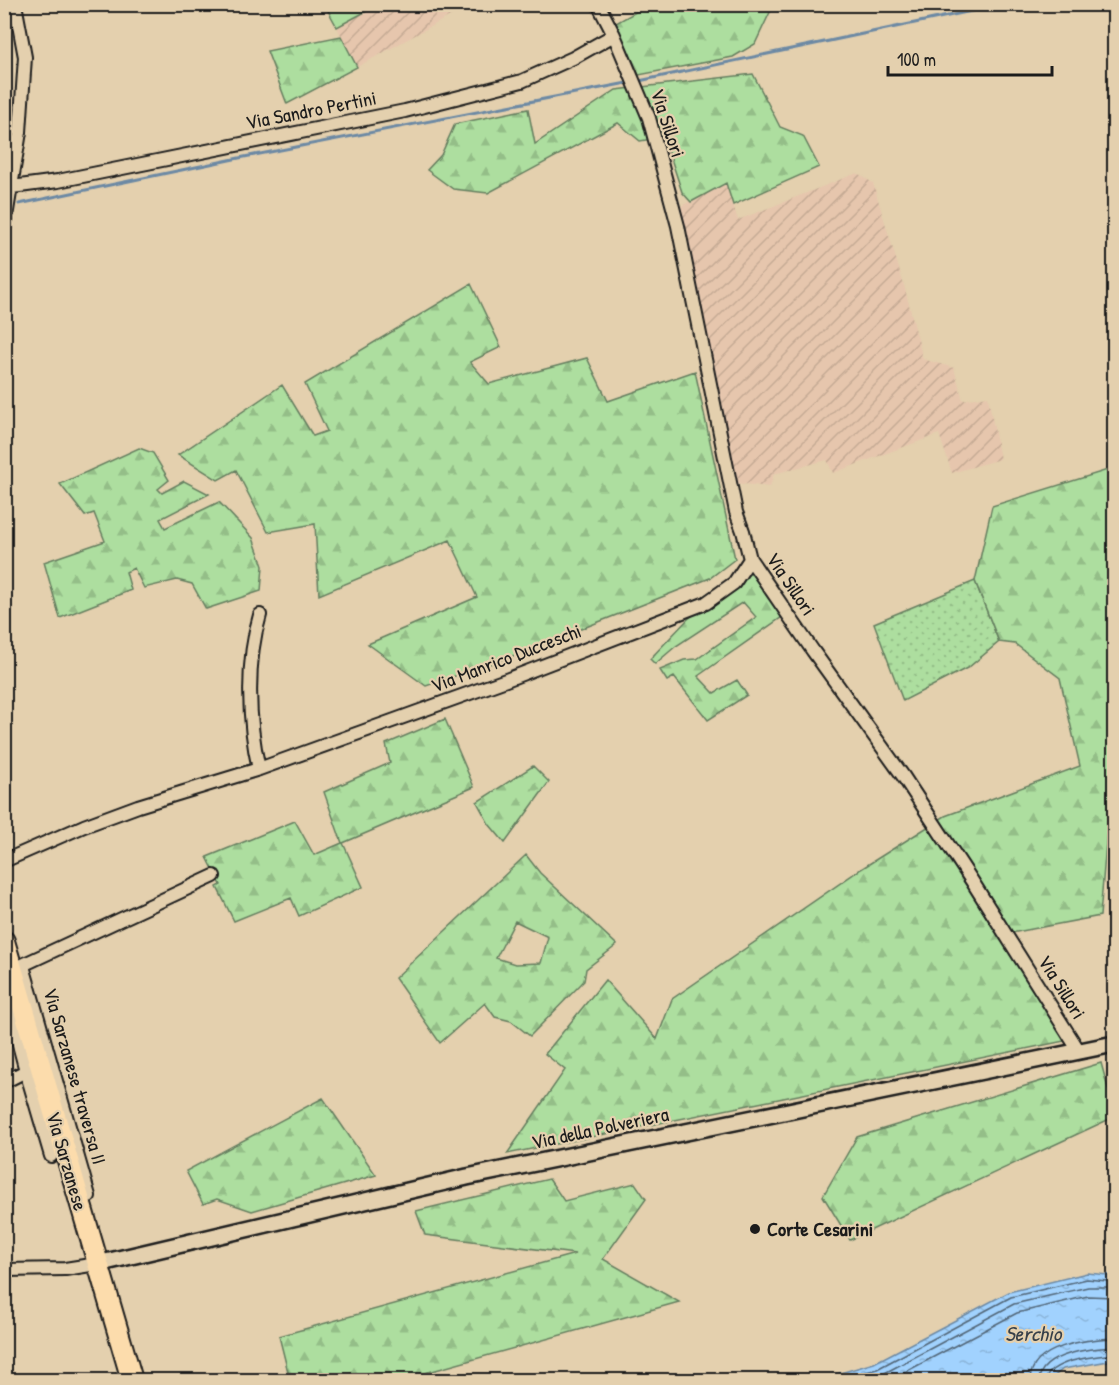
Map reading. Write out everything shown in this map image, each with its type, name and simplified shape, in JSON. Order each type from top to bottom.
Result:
[{"type":"main road","name":"Via Sarzanese","points":[[4,941],[132,1380]]},
{"type":"street","points":[[4,229],[8,188],[20,132],[25,57],[15,4]]},
{"type":"street","name":"Via Sillori","points":[[598,4],[614,35],[649,118],[678,226],[736,512],[750,559],[903,776],[1079,1051]]},
{"type":"street","name":"Via Sandro Pertini","points":[[8,188],[416,109],[522,81],[573,58],[614,35]]},
{"type":"street","name":"Via Manrico Ducceschi","points":[[4,861],[84,826],[138,806],[260,769],[506,680],[706,603],[734,583],[750,559]]},
{"type":"street","points":[[260,615],[252,640],[253,740],[260,769]]},
{"type":"street","points":[[13,970],[214,876]]},
{"type":"street","name":"Via Sarzanese traversa II","points":[[13,970],[89,1196]]},
{"type":"street","points":[[4,988],[51,1156]]},
{"type":"street","name":"Via della Polveriera","points":[[97,1264],[467,1177],[1114,1044]]},
{"type":"street","points":[[4,1082],[26,1071]]},
{"type":"street","points":[[4,1270],[65,1269],[97,1264]]},
{"type":"shaded area","points":[[378,5],[470,5],[357,67],[337,27]]},
{"type":"shaded area","points":[[857,173],[873,183],[904,285],[923,359],[954,368],[963,400],[988,396],[1000,459],[952,473],[939,434],[833,473],[827,460],[774,474],[770,487],[735,483],[681,206],[726,183],[738,220]]},
{"type":"green space","points":[[771,4],[772,8],[755,44],[733,57],[639,75],[616,23],[648,5]]},
{"type":"green space","points":[[325,5],[378,5],[337,27]]},
{"type":"green space","points":[[341,36],[357,67],[287,104],[267,51]]},
{"type":"green space","points":[[753,74],[780,127],[803,136],[819,167],[733,205],[726,183],[691,202],[682,192],[664,137],[640,141],[618,123],[488,193],[453,189],[427,170],[441,155],[455,124],[528,109],[535,144],[616,90]]},
{"type":"green space","points":[[471,284],[501,347],[470,362],[489,384],[587,358],[608,401],[695,371],[735,559],[710,578],[510,657],[426,686],[368,644],[477,597],[450,540],[319,595],[315,524],[268,532],[236,470],[218,480],[178,455],[282,385],[313,436],[327,431],[305,384]]},
{"type":"green space","points":[[139,448],[153,453],[169,480],[158,489],[162,493],[184,481],[209,494],[160,519],[165,528],[219,502],[253,538],[263,566],[261,591],[206,609],[192,584],[177,580],[144,588],[134,568],[126,572],[131,590],[60,618],[44,562],[105,541],[94,513],[85,516],[60,484]]},
{"type":"green space","points":[[1114,468],[1114,744],[1100,916],[1011,933],[1079,1038],[507,1154],[565,1070],[545,1054],[605,980],[657,1039],[672,999],[861,869],[945,816],[1080,766],[1060,678],[1015,644],[999,642],[975,581],[992,506]]},
{"type":"green space","points":[[751,573],[782,617],[698,676],[714,693],[737,680],[747,695],[708,720],[674,677],[667,681],[660,670],[684,660],[697,659],[756,617],[743,602],[676,646],[655,664],[650,659],[688,619]]},
{"type":"green space","points":[[975,581],[999,642],[969,667],[903,701],[874,623]]},
{"type":"green space","points":[[445,719],[474,787],[343,843],[363,887],[299,916],[291,898],[234,921],[217,887],[221,885],[207,857],[295,821],[314,855],[342,843],[324,792],[390,763],[386,744]]},
{"type":"green space","points":[[533,766],[549,782],[505,843],[489,824],[477,802]]},
{"type":"green space","points":[[526,855],[540,873],[617,945],[586,969],[584,981],[530,1036],[511,1021],[495,1017],[485,1003],[440,1043],[395,978]],"holes":[[[515,921],[548,937],[541,963],[515,964],[496,958]]]},
{"type":"green space","points":[[1101,1063],[1114,1117],[850,1240],[823,1196],[857,1137]]},
{"type":"green space","points":[[323,1098],[376,1175],[252,1211],[217,1199],[203,1204],[186,1171]]},
{"type":"green space","points":[[549,1179],[564,1201],[635,1183],[646,1199],[603,1259],[679,1302],[400,1380],[290,1380],[279,1336],[575,1254],[425,1235],[416,1211]]},
{"type":"water","name":"Serchio","points":[[1087,1273],[1108,1275],[1114,1273],[1114,1360],[1063,1369],[1050,1380],[817,1380],[874,1363],[1009,1292]]},
{"type":"waterway","points":[[639,81],[1005,4]]},
{"type":"waterway","points":[[19,204],[239,158],[627,83]]},
{"type":"place","name":"Corte Cesarini","points":[[755,1229]]}]
